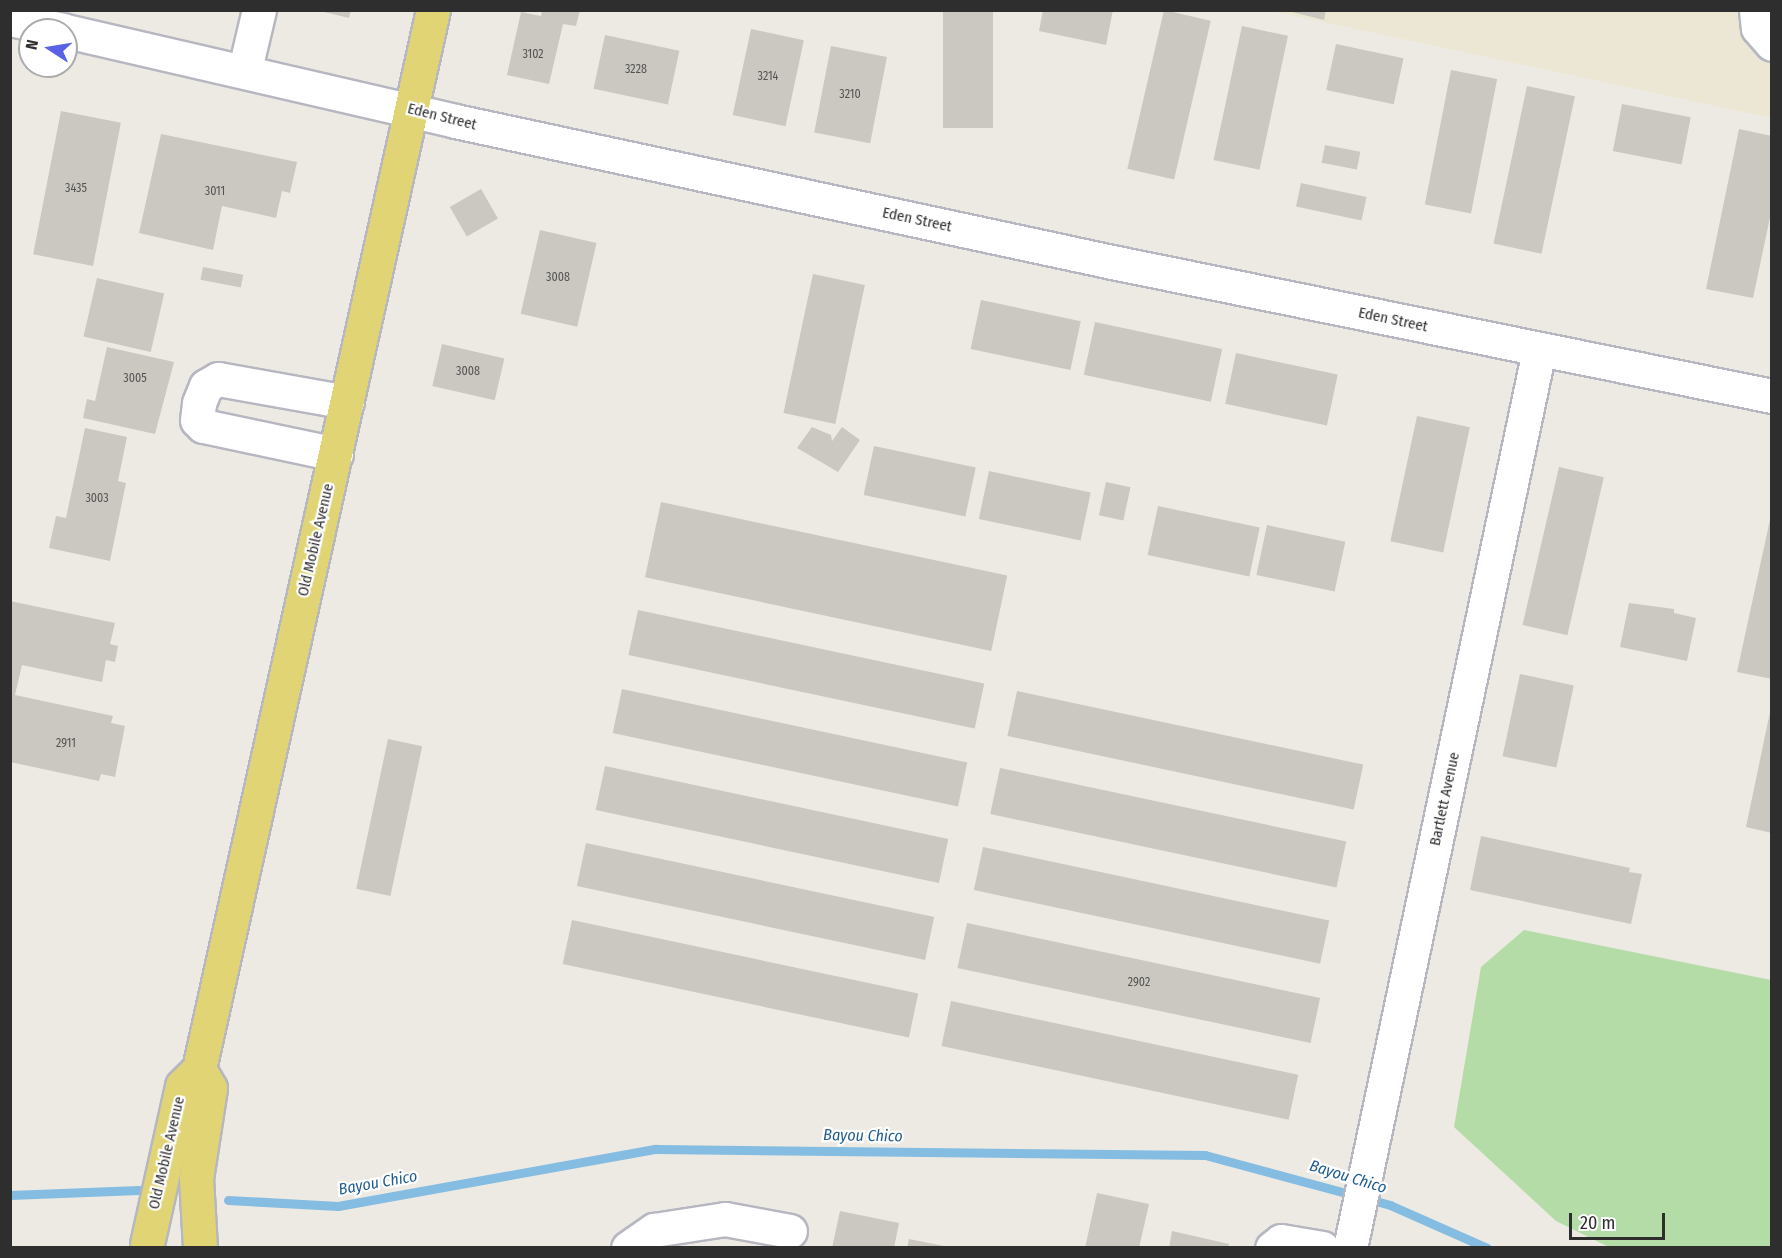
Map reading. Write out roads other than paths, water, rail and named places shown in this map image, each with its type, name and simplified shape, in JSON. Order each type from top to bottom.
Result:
[{"type":"main road","name":"Old Mobile Avenue","points":[[188,1248],[162,1241],[142,1246],[182,1086],[200,1069],[433,10]]},
{"type":"main road","name":"Old Mobile Avenue","points":[[200,1069],[210,1088],[196,1178],[200,1248]]},
{"type":"street","points":[[245,69],[259,10]]},
{"type":"street","points":[[1756,10],[1758,28],[1772,45]]},
{"type":"street","name":"Eden Street","points":[[78,33],[245,69],[411,109],[1539,351],[1772,396]]},
{"type":"street","name":"Bartlett Avenue","points":[[1341,1247],[1367,1167],[1539,351]]},
{"type":"street","points":[[336,454],[203,426],[198,423],[197,414],[206,386],[218,379],[347,402]]},
{"type":"street","points":[[628,1248],[654,1230],[725,1219],[790,1231]]},
{"type":"street","points":[[1272,1248],[1281,1241],[1341,1247]]},
{"type":"waterway","name":"Bayou Chico","points":[[228,1200],[338,1206],[656,1149],[1205,1155],[1390,1205],[1487,1248]]},
{"type":"waterway","name":"Bayou Chico","points":[[10,1195],[139,1190]]}]
